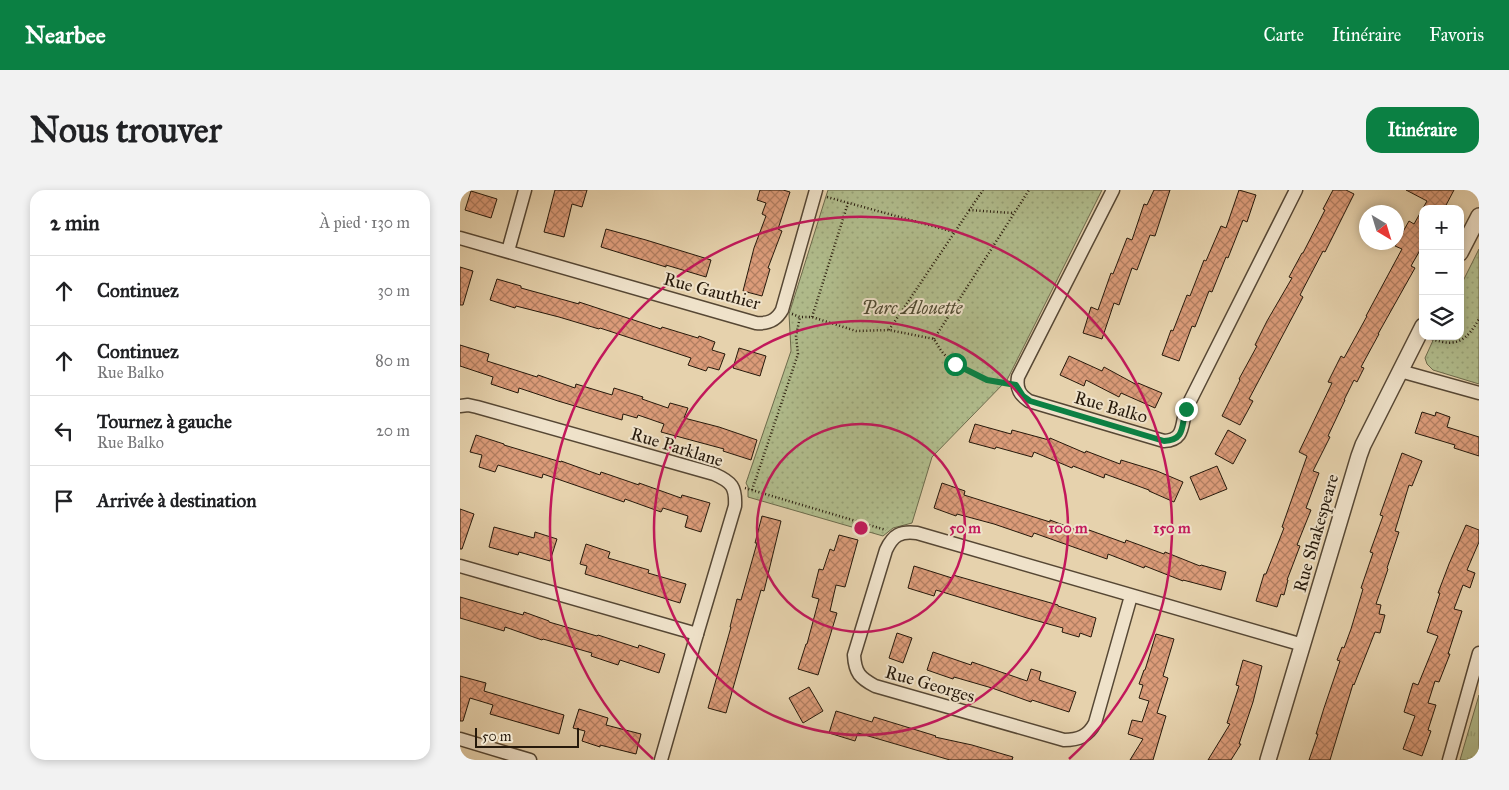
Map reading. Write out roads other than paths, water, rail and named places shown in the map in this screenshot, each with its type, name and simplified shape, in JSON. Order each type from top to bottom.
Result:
[{"type":"street","points":[[508,251],[525,190]]},
{"type":"street","name":"Rue Balko","points":[[1113,190],[1018,377],[1016,385],[1023,396],[1030,401],[1164,441],[1178,436],[1182,430],[1186,409],[1296,190]]},
{"type":"street","name":"Rue Gauthier","points":[[460,238],[764,324],[772,322],[782,310],[816,192]]},
{"type":"street","points":[[1462,250],[1479,216]]},
{"type":"street","name":"Rue Shakespeare","points":[[1268,760],[1363,445],[1400,370],[1421,340]]},
{"type":"street","points":[[1400,370],[1479,393]]},
{"type":"street","name":"Rue Parklane","points":[[460,406],[477,407],[705,472],[723,478],[732,484],[736,494],[735,506],[696,634],[662,760]]},
{"type":"street","name":"Rue Georges","points":[[908,532],[917,533],[1131,596],[1095,723],[1090,732],[1073,740],[1064,740],[875,686],[859,674],[855,665],[854,655],[886,550],[890,540],[908,532]]},
{"type":"street","points":[[460,566],[696,634]]},
{"type":"street","points":[[1131,596],[1303,645]]},
{"type":"street","points":[[1449,760],[1479,653]]},
{"type":"street","points":[[460,739],[530,760]]},
{"type":"park label","name":"Parc Alouette","points":[[912,308]]}]
